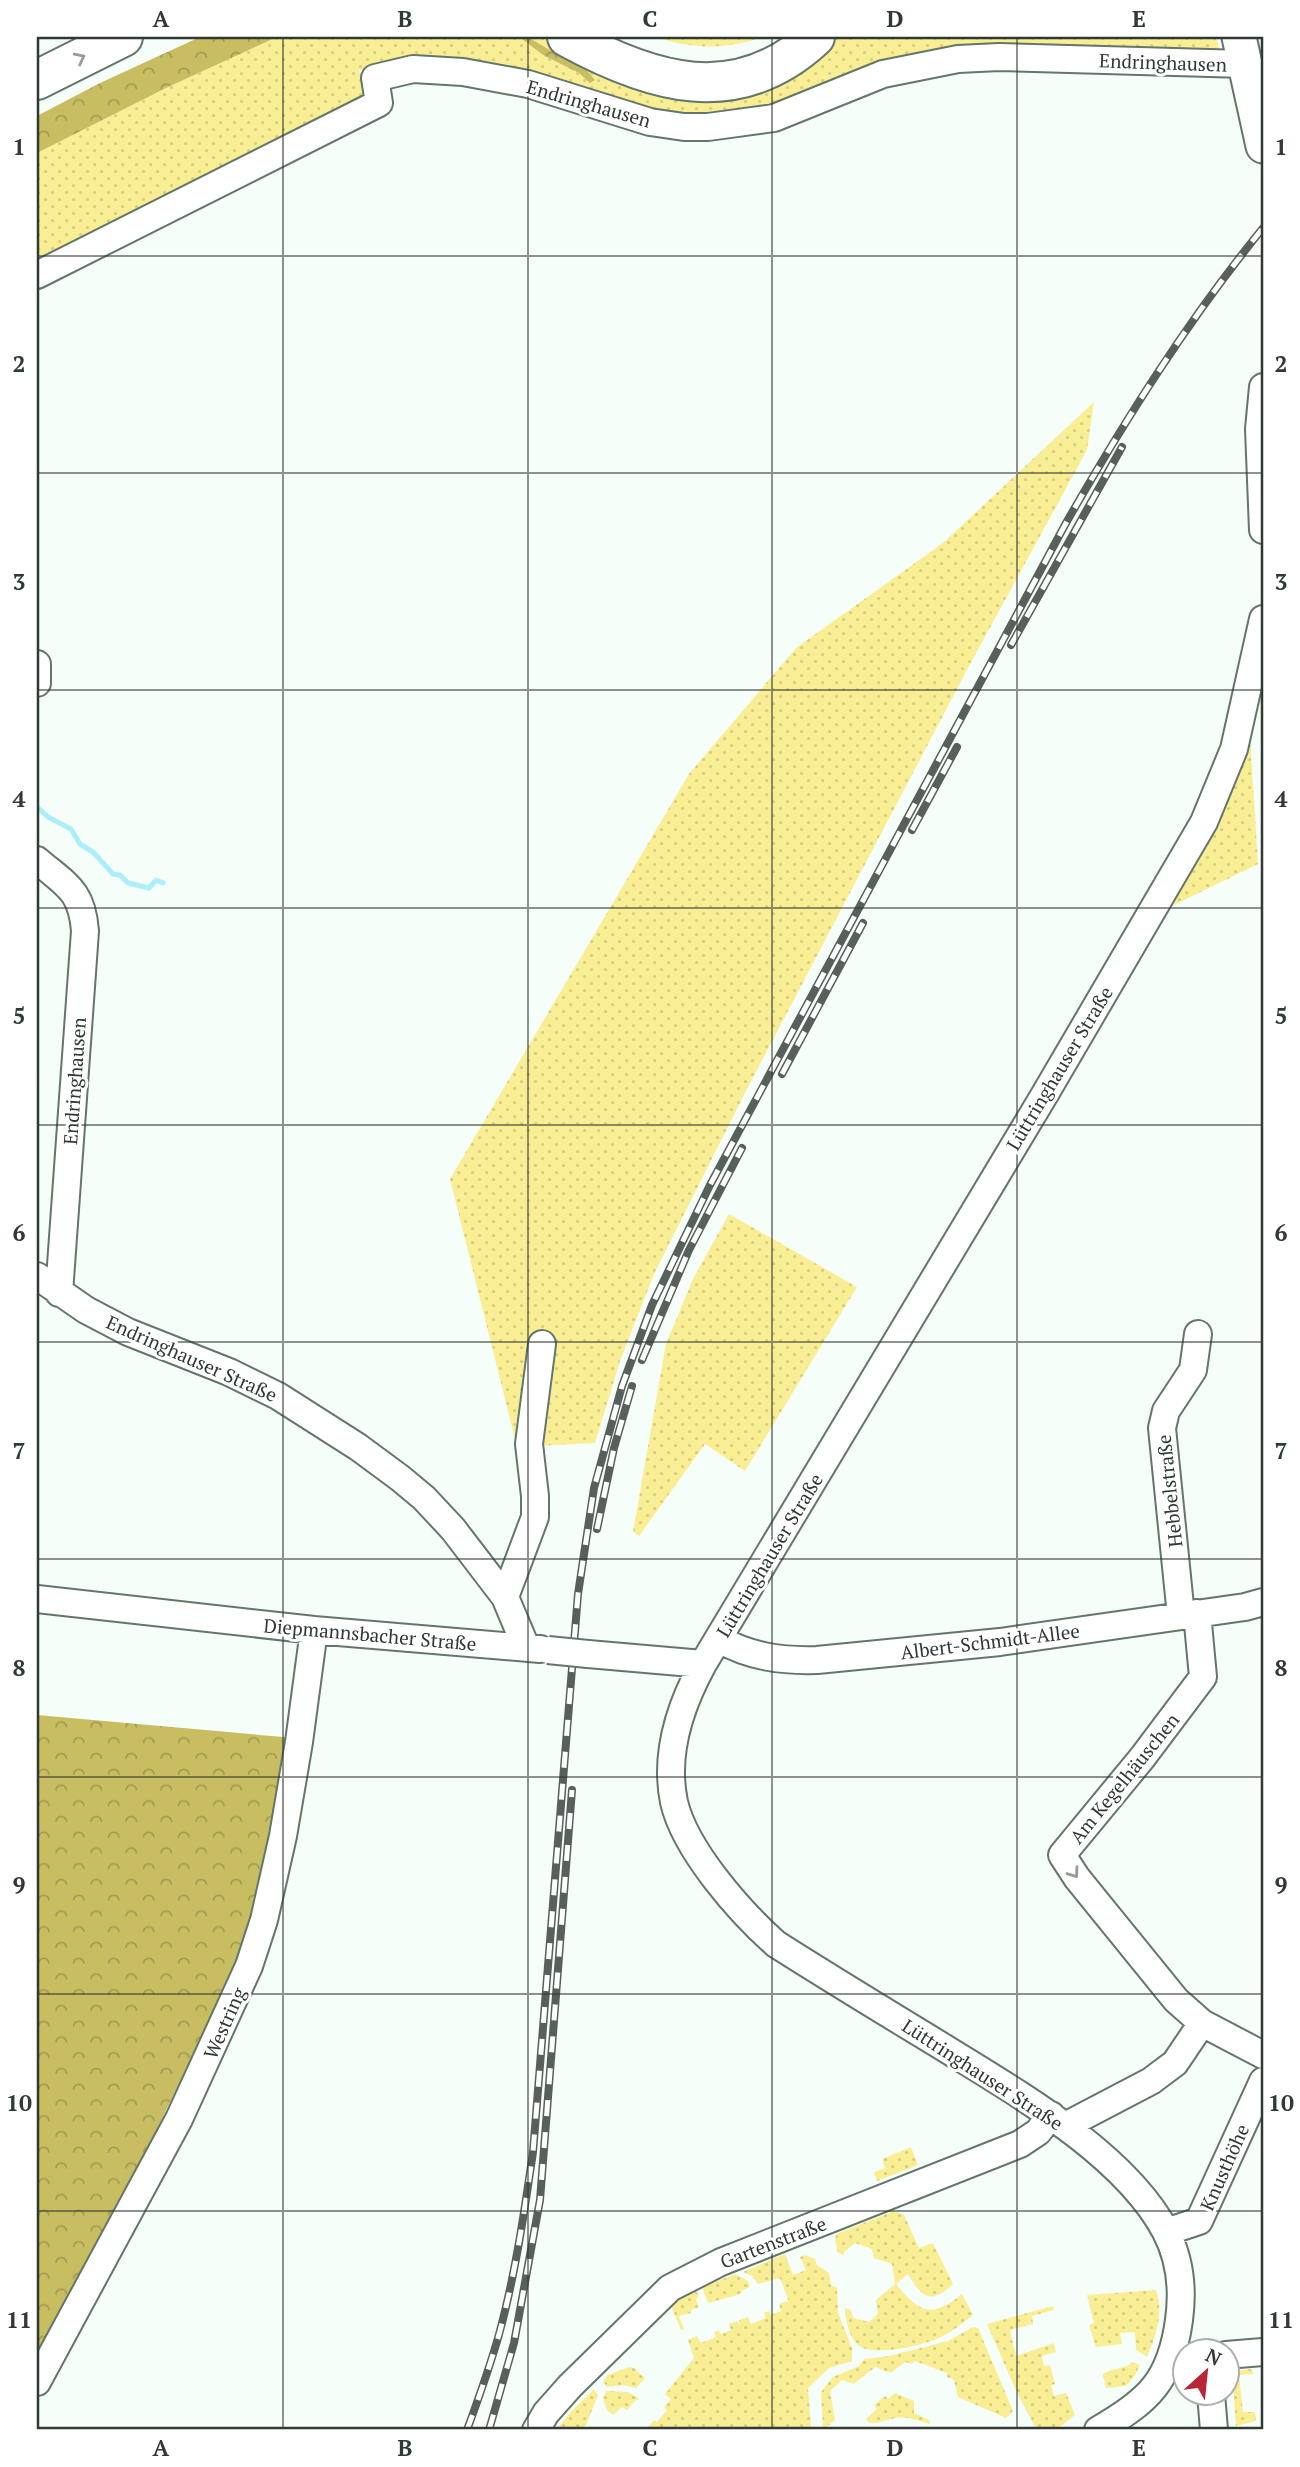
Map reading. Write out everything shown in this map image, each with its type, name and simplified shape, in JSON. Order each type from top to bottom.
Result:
[{"type":"highway","points":[[37,80],[123,37]]},
{"type":"highway","points":[[567,37],[632,68],[663,78],[702,83],[735,80],[764,71],[788,58],[815,37]]},
{"type":"highway","points":[[625,37],[664,55],[705,61],[744,54],[781,37]]},
{"type":"main road","points":[[1242,50],[1263,146]]},
{"type":"street","name":"Endringhausen","points":[[37,275],[379,103],[375,78],[413,69],[440,69],[498,78],[528,84],[650,122],[708,127],[774,118],[883,74],[958,60],[1242,50]]},
{"type":"street","points":[[1263,387],[1259,429],[1263,530]]},
{"type":"street","name":"Lüttringhauser Straße","points":[[1179,2338],[1181,2286],[1175,2255],[1166,2232],[1131,2185],[1103,2157],[1058,2121],[775,1944],[749,1921],[714,1877],[681,1821],[674,1802],[671,1758],[683,1707],[703,1664],[1045,1094],[1204,822],[1234,749],[1256,684],[1263,619]]},
{"type":"street","points":[[37,664],[37,682]]},
{"type":"street","name":"Endringhausen","points":[[37,860],[77,896],[83,911],[85,931],[59,1293]]},
{"type":"street","points":[[37,1276],[59,1293]]},
{"type":"street","name":"Endringhauser Straße","points":[[59,1293],[128,1332],[263,1388],[358,1447],[425,1498],[453,1529],[505,1597],[534,1648]]},
{"type":"street","name":"Hebbelstraße","points":[[1189,1615],[1162,1428],[1166,1410],[1193,1370],[1198,1334]]},
{"type":"street","points":[[505,1597],[535,1517],[529,1444],[542,1344]]},
{"type":"street","name":"Diepmannsbacher Straße","points":[[37,1599],[314,1630],[703,1664]]},
{"type":"street","name":"Albert-Schmidt-Allee","points":[[719,1639],[756,1655],[786,1660],[817,1660],[1000,1642],[1245,1607],[1263,1602]]},
{"type":"street","name":"Am Kegelhäuschen","points":[[1189,1615],[1203,1677],[1150,1748],[1062,1855],[1077,1878],[1176,2000],[1202,2023]]},
{"type":"street","name":"Westring","points":[[37,2382],[179,2119],[249,1966],[264,1920],[283,1836],[314,1630]]},
{"type":"street","points":[[1202,2023],[1263,2055]]},
{"type":"street","name":"Gartenstraße","points":[[536,2430],[546,2413],[570,2386],[676,2283],[721,2262],[1020,2144],[1058,2121],[1151,2081],[1175,2063],[1202,2023]]},
{"type":"street","name":"Knusthöhe","points":[[1166,2232],[1199,2221],[1263,2081]]},
{"type":"street","points":[[1240,2354],[1263,2352]]},
{"type":"street","points":[[1098,2430],[1136,2407],[1170,2368]]},
{"type":"street","points":[[1211,2408],[1213,2430]]},
{"type":"shaded area","points":[[277,37],[522,39],[543,55],[579,73],[590,82],[583,66],[527,37],[548,37],[582,56],[659,87],[829,37],[1216,37],[1221,55],[1027,51],[709,121],[387,66],[359,70],[362,81],[368,83],[371,95],[37,272],[37,153],[168,87]]},
{"type":"shaded area","points":[[655,37],[763,37],[722,46],[695,46]]},
{"type":"shaded area","points":[[1094,402],[1087,450],[969,666],[747,1089],[654,1274],[620,1361],[595,1443],[517,1447],[450,1179],[689,774],[796,648],[943,543]]},
{"type":"shaded area","points":[[1250,735],[1258,864],[1166,909]]},
{"type":"shaded area","points":[[729,1214],[857,1287],[745,1471],[705,1444],[639,1536],[633,1532],[666,1344],[693,1279]]},
{"type":"shaded area","points":[[911,2147],[918,2165],[877,2181],[874,2172],[885,2168],[882,2159]]},
{"type":"shaded area","points":[[894,2211],[904,2215],[919,2248],[933,2243],[953,2284],[939,2295],[928,2296],[918,2289],[908,2274],[896,2284],[912,2301],[926,2309],[942,2307],[962,2294],[973,2315],[934,2340],[901,2348],[868,2349],[857,2344],[851,2335],[845,2308],[851,2310],[853,2318],[869,2322],[878,2314],[876,2300],[895,2284],[892,2264],[874,2258],[872,2249],[855,2243],[844,2255],[838,2253],[836,2234]]},
{"type":"shaded area","points":[[785,2254],[793,2275],[806,2270],[800,2257],[805,2255],[815,2259],[817,2265],[829,2273],[831,2286],[837,2287],[838,2313],[852,2348],[852,2361],[829,2368],[808,2388],[811,2427],[807,2430],[650,2430],[648,2427],[654,2420],[657,2422],[667,2410],[664,2407],[671,2399],[665,2394],[694,2358],[688,2340],[697,2336],[701,2343],[716,2337],[714,2332],[719,2330],[721,2334],[731,2330],[729,2324],[737,2321],[740,2325],[739,2320],[748,2317],[751,2324],[766,2318],[764,2313],[769,2311],[771,2315],[781,2311],[779,2304],[788,2301],[790,2305],[780,2278],[758,2284],[752,2276],[743,2272]]},
{"type":"shaded area","points":[[736,2274],[748,2281],[750,2287],[737,2295],[708,2303],[702,2287]]},
{"type":"shaded area","points":[[695,2290],[699,2295],[696,2300],[699,2307],[691,2310],[691,2313],[679,2316],[684,2329],[681,2330],[671,2306],[681,2295]]},
{"type":"shaded area","points":[[1156,2290],[1159,2315],[1147,2357],[1136,2350],[1135,2332],[1120,2333],[1122,2344],[1096,2347],[1089,2325],[1094,2323],[1087,2295]]},
{"type":"shaded area","points":[[1053,2306],[1054,2310],[1032,2316],[1033,2324],[1010,2330],[1016,2356],[1054,2343],[1056,2352],[1042,2356],[1044,2366],[1050,2365],[1055,2384],[1051,2385],[1054,2396],[1066,2393],[1075,2415],[1056,2430],[1037,2430],[1019,2397],[987,2324]]},
{"type":"shaded area","points":[[973,2327],[978,2328],[1013,2411],[1006,2418],[958,2397],[954,2380],[947,2377],[947,2373],[915,2361],[912,2364],[905,2362],[891,2373],[875,2367],[854,2384],[842,2380],[830,2391],[835,2420],[823,2430],[821,2392],[833,2377],[859,2366],[864,2359],[889,2356],[948,2341]]},
{"type":"shaded area","points":[[1133,2362],[1140,2365],[1126,2386],[1106,2388],[1103,2374]]},
{"type":"shaded area","points":[[629,2367],[645,2378],[636,2388],[623,2385],[607,2387],[603,2381],[608,2375]]},
{"type":"shaded area","points":[[1252,2369],[1253,2374],[1240,2375],[1240,2370]]},
{"type":"shaded area","points":[[1240,2384],[1243,2412],[1255,2412],[1256,2421],[1236,2426],[1235,2408],[1240,2408]]},
{"type":"shaded area","points":[[594,2389],[598,2395],[586,2425],[580,2430],[556,2430],[568,2415]]},
{"type":"shaded area","points":[[606,2391],[628,2392],[640,2399],[627,2410],[622,2407],[613,2415],[607,2410],[603,2399]]},
{"type":"shaded area","points":[[895,2393],[914,2401],[914,2413],[929,2420],[930,2424],[905,2418],[868,2422],[866,2419],[877,2409],[874,2405],[885,2396],[888,2399]]},
{"type":"green space","points":[[200,37],[277,37],[168,87],[37,153],[37,116],[100,83]]},
{"type":"green space","points":[[507,37],[528,37],[563,58],[583,66],[595,80],[590,83],[579,73],[543,55],[522,39]]},
{"type":"green space","points":[[37,1715],[294,1738],[259,1919],[37,2376]]},
{"type":"waterway","points":[[37,807],[48,817],[71,829],[80,844],[93,852],[113,874],[120,875],[128,883],[149,888],[156,880],[163,883]]},
{"type":"railway","points":[[467,2430],[504,2315],[530,2175],[578,1594],[594,1488],[622,1386],[652,1305],[710,1185],[1066,523],[1158,371],[1263,228]]},
{"type":"railway","points":[[1011,645],[1122,447]]},
{"type":"railway","points":[[912,830],[957,747]]},
{"type":"railway","points":[[782,1074],[863,923]]},
{"type":"railway","points":[[642,1360],[689,1250],[742,1148]]},
{"type":"railway","points":[[597,1529],[614,1448],[632,1386]]},
{"type":"railway","points":[[489,2430],[514,2343],[540,2200],[572,1790]]}]
